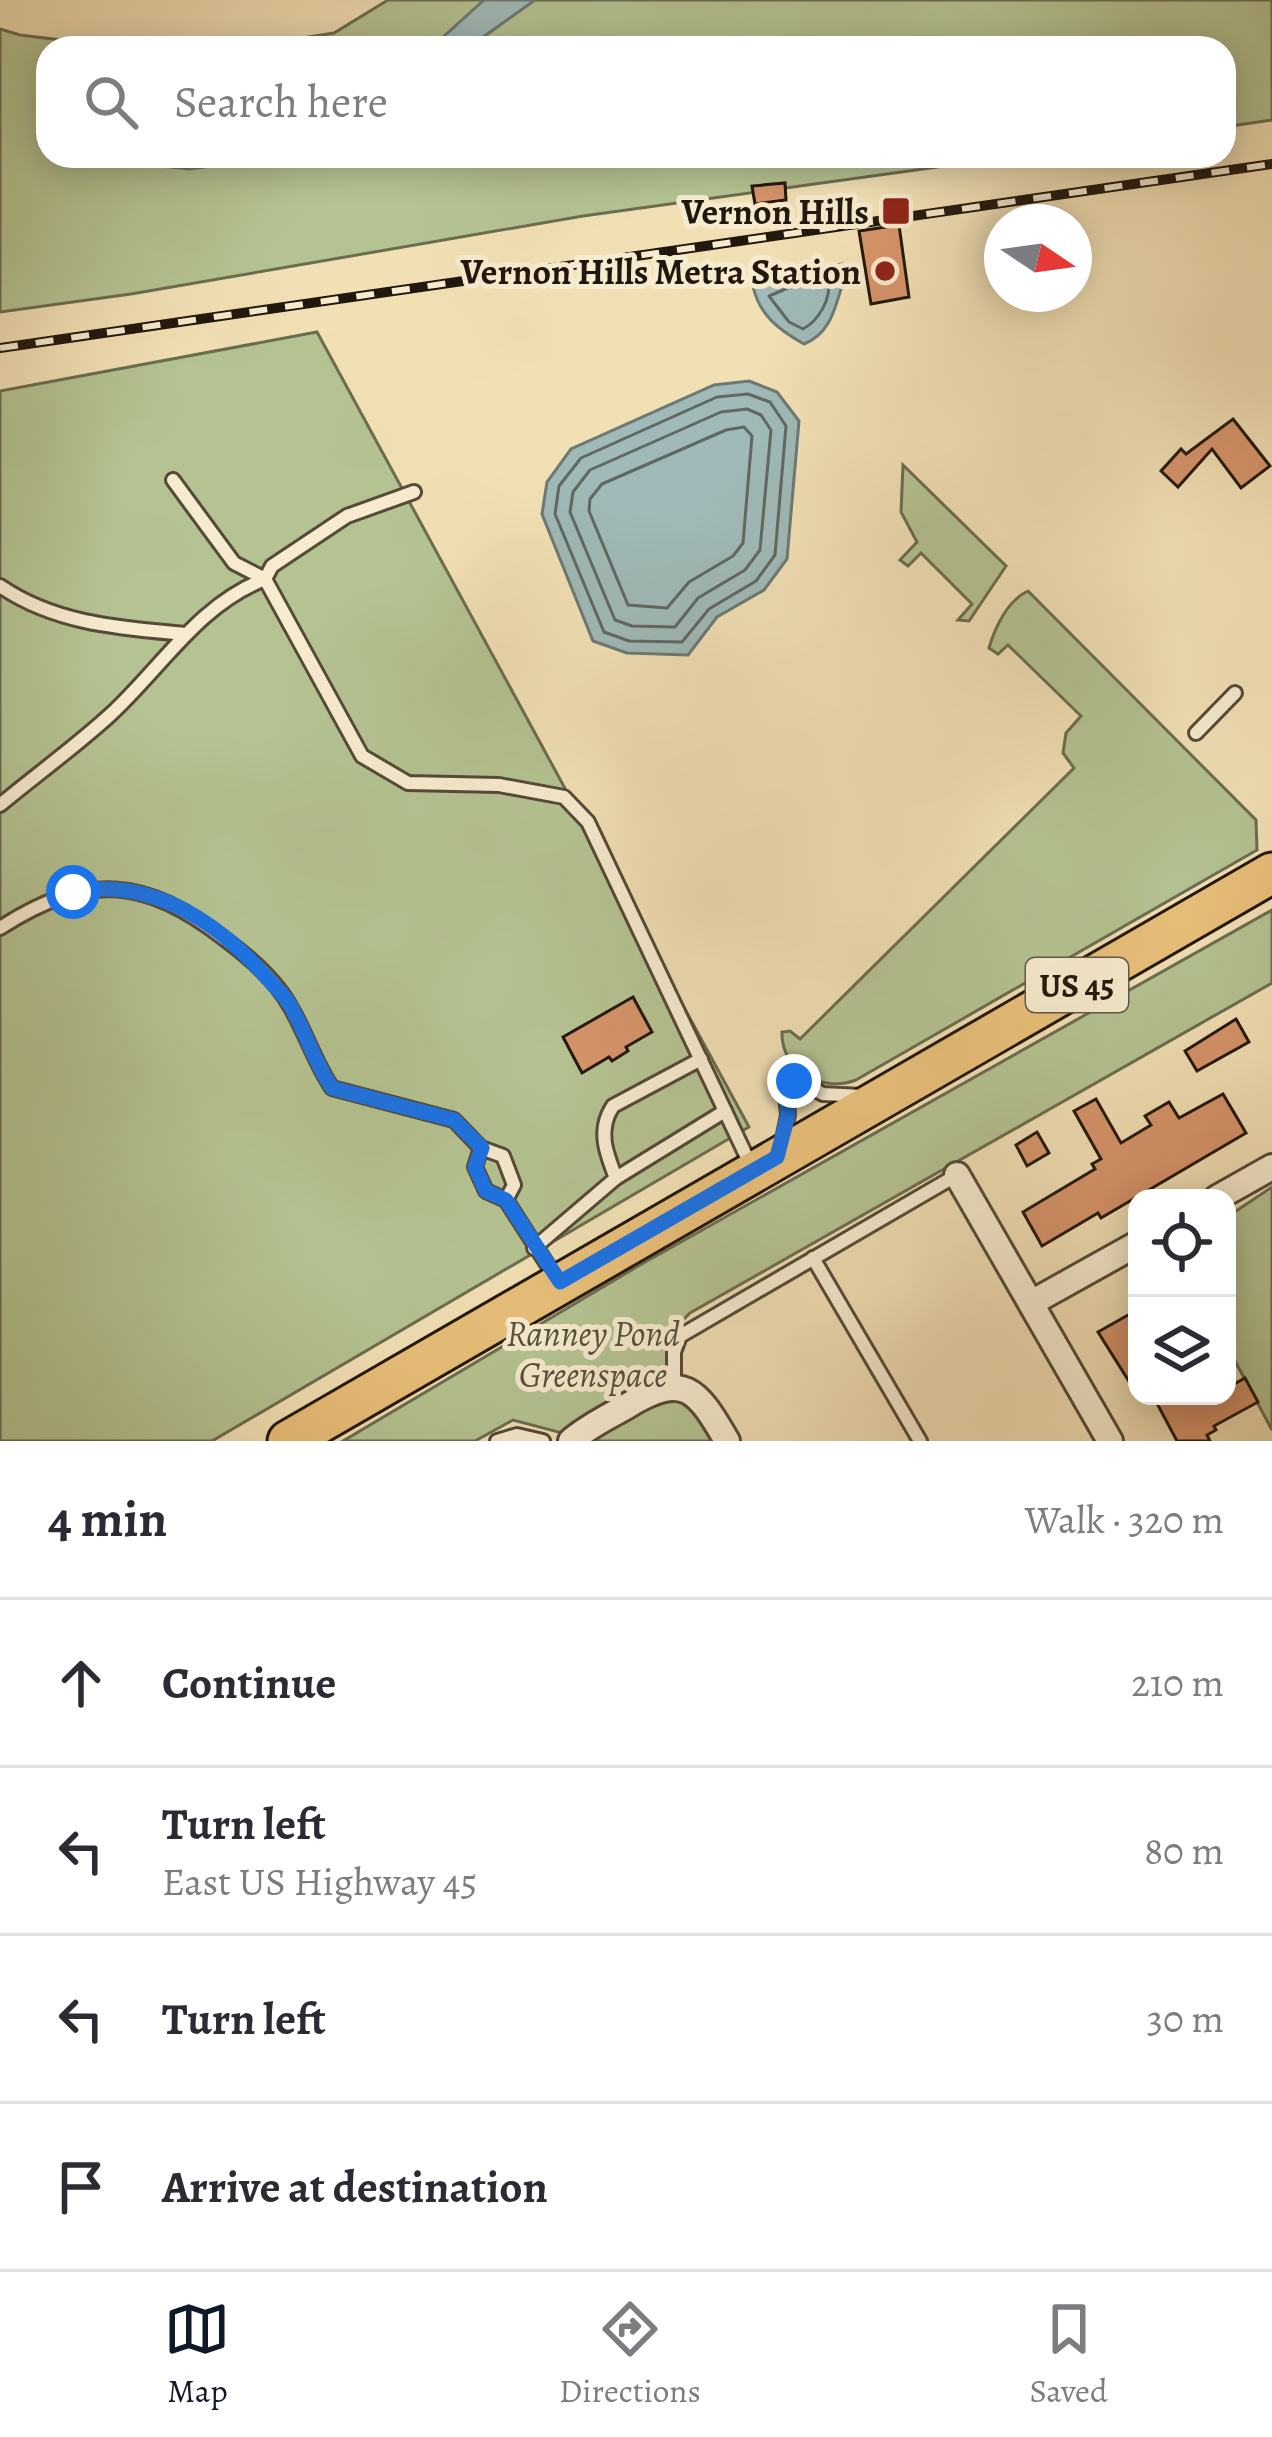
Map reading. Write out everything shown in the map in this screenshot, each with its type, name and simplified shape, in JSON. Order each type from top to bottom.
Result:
[{"type":"main road","name":"US 45","points":[[289,1441],[1272,873]]},
{"type":"street","points":[[1233,1189],[1272,1167]]},
{"type":"street","points":[[957,1175],[1110,1441]]},
{"type":"street","points":[[1033,1302],[1128,1249]]},
{"type":"street","points":[[571,1441],[656,1388],[674,1386],[692,1391],[707,1406],[727,1441]]},
{"type":"lane","points":[[173,480],[234,563],[265,579],[362,756],[408,783],[499,785],[564,797],[588,822],[725,1111],[765,1164],[788,1115],[784,1074],[823,1094],[882,1097]]},
{"type":"lane","points":[[0,805],[111,714],[184,634],[237,590],[265,579],[272,566],[347,515],[414,492]]},
{"type":"lane","points":[[0,586],[23,602],[60,617],[184,634]]},
{"type":"lane","points":[[1196,733],[1235,693]]},
{"type":"lane","points":[[0,928],[38,904],[73,892],[115,888],[153,895],[192,913],[246,954],[290,1004],[311,1056],[332,1088],[454,1120],[482,1148],[503,1156],[514,1185],[506,1200]]},
{"type":"lane","points":[[616,1178],[604,1150],[605,1117],[613,1106],[700,1059]]},
{"type":"lane","points":[[534,1248],[616,1178],[725,1111]]},
{"type":"lane","points":[[482,1148],[475,1167],[486,1191],[506,1200],[560,1282]]},
{"type":"lane","points":[[674,1386],[674,1352],[680,1336],[957,1175]]},
{"type":"lane","points":[[813,1258],[920,1441]]},
{"type":"lane","points":[[497,1441],[517,1435],[542,1441]]},
{"type":"green space","points":[[388,0],[1272,0],[1272,120],[1236,125],[1236,36],[315,36],[334,33]]},
{"type":"green space","points":[[0,29],[36,37],[36,168],[930,168],[583,216],[0,312]]},
{"type":"green space","points":[[317,332],[749,1127],[212,1441],[0,1441],[0,391]]},
{"type":"green space","points":[[903,465],[1006,566],[969,621],[958,620],[972,604],[921,553],[908,566],[900,560],[917,542],[901,512]]},
{"type":"green space","points":[[1028,591],[1256,820],[1257,850],[856,1080],[817,1081],[788,1058],[782,1032],[790,1031],[800,1039],[1074,768],[1063,753],[1066,733],[1081,716],[1008,645],[998,654],[989,648],[1003,615]]},
{"type":"green space","name":"Ranney Pond Greenspace","points":[[1272,910],[1272,983],[690,1313],[679,1324],[670,1369],[562,1433],[513,1420],[475,1441],[343,1441],[640,1265]]},
{"type":"green space","points":[[1272,1187],[1272,1430],[1236,1363],[1236,1211]]},
{"type":"green space","points":[[680,1393],[722,1441],[589,1441],[667,1396]]},
{"type":"water","points":[[484,0],[535,0],[485,36],[444,36]]},
{"type":"water","points":[[843,264],[848,270],[829,321],[804,344],[771,321],[756,296],[753,286],[799,268]]},
{"type":"water","points":[[749,381],[777,392],[799,421],[787,559],[764,590],[717,617],[688,655],[627,653],[593,641],[542,514],[547,482],[571,449],[714,385]]},
{"type":"building","points":[[785,183],[786,200],[755,204],[752,186]]},
{"type":"building","name":"Vernon Hills Metra Station","points":[[899,225],[909,297],[871,304],[859,231]]},
{"type":"building","points":[[1233,419],[1270,466],[1241,488],[1212,449],[1178,487],[1161,471],[1181,449],[1186,454]]},
{"type":"building","points":[[633,997],[652,1032],[612,1061],[609,1057],[582,1073],[563,1037]]},
{"type":"building","points":[[1236,1019],[1249,1042],[1197,1071],[1185,1051]]},
{"type":"building","points":[[1223,1094],[1246,1133],[1150,1189],[1128,1189],[1128,1202],[1101,1218],[1098,1213],[1042,1246],[1023,1212],[1095,1169],[1092,1164],[1101,1159],[1074,1111],[1096,1099],[1121,1143],[1151,1125],[1145,1116],[1169,1102],[1179,1118]]},
{"type":"building","points":[[1037,1132],[1049,1153],[1027,1166],[1016,1145]]},
{"type":"building","points":[[1128,1315],[1128,1380],[1098,1332]]},
{"type":"building","points":[[1245,1378],[1258,1402],[1214,1426],[1216,1430],[1207,1435],[1210,1441],[1177,1441],[1158,1405],[1236,1405],[1236,1383]]},
{"type":"railway","points":[[0,348],[1272,164]]},
{"type":"place","name":"Vernon Hills","points":[[896,211]]},
{"type":"place","name":"Vernon Hills Metra Station","points":[[885,271]]},
{"type":"route","points":[[73,892],[115,888],[153,895],[192,913],[246,954],[290,1004],[311,1056],[332,1088],[462,1126],[482,1148],[475,1167],[486,1191],[506,1200],[560,1282],[777,1157],[788,1115],[784,1074],[794,1081]]}]
